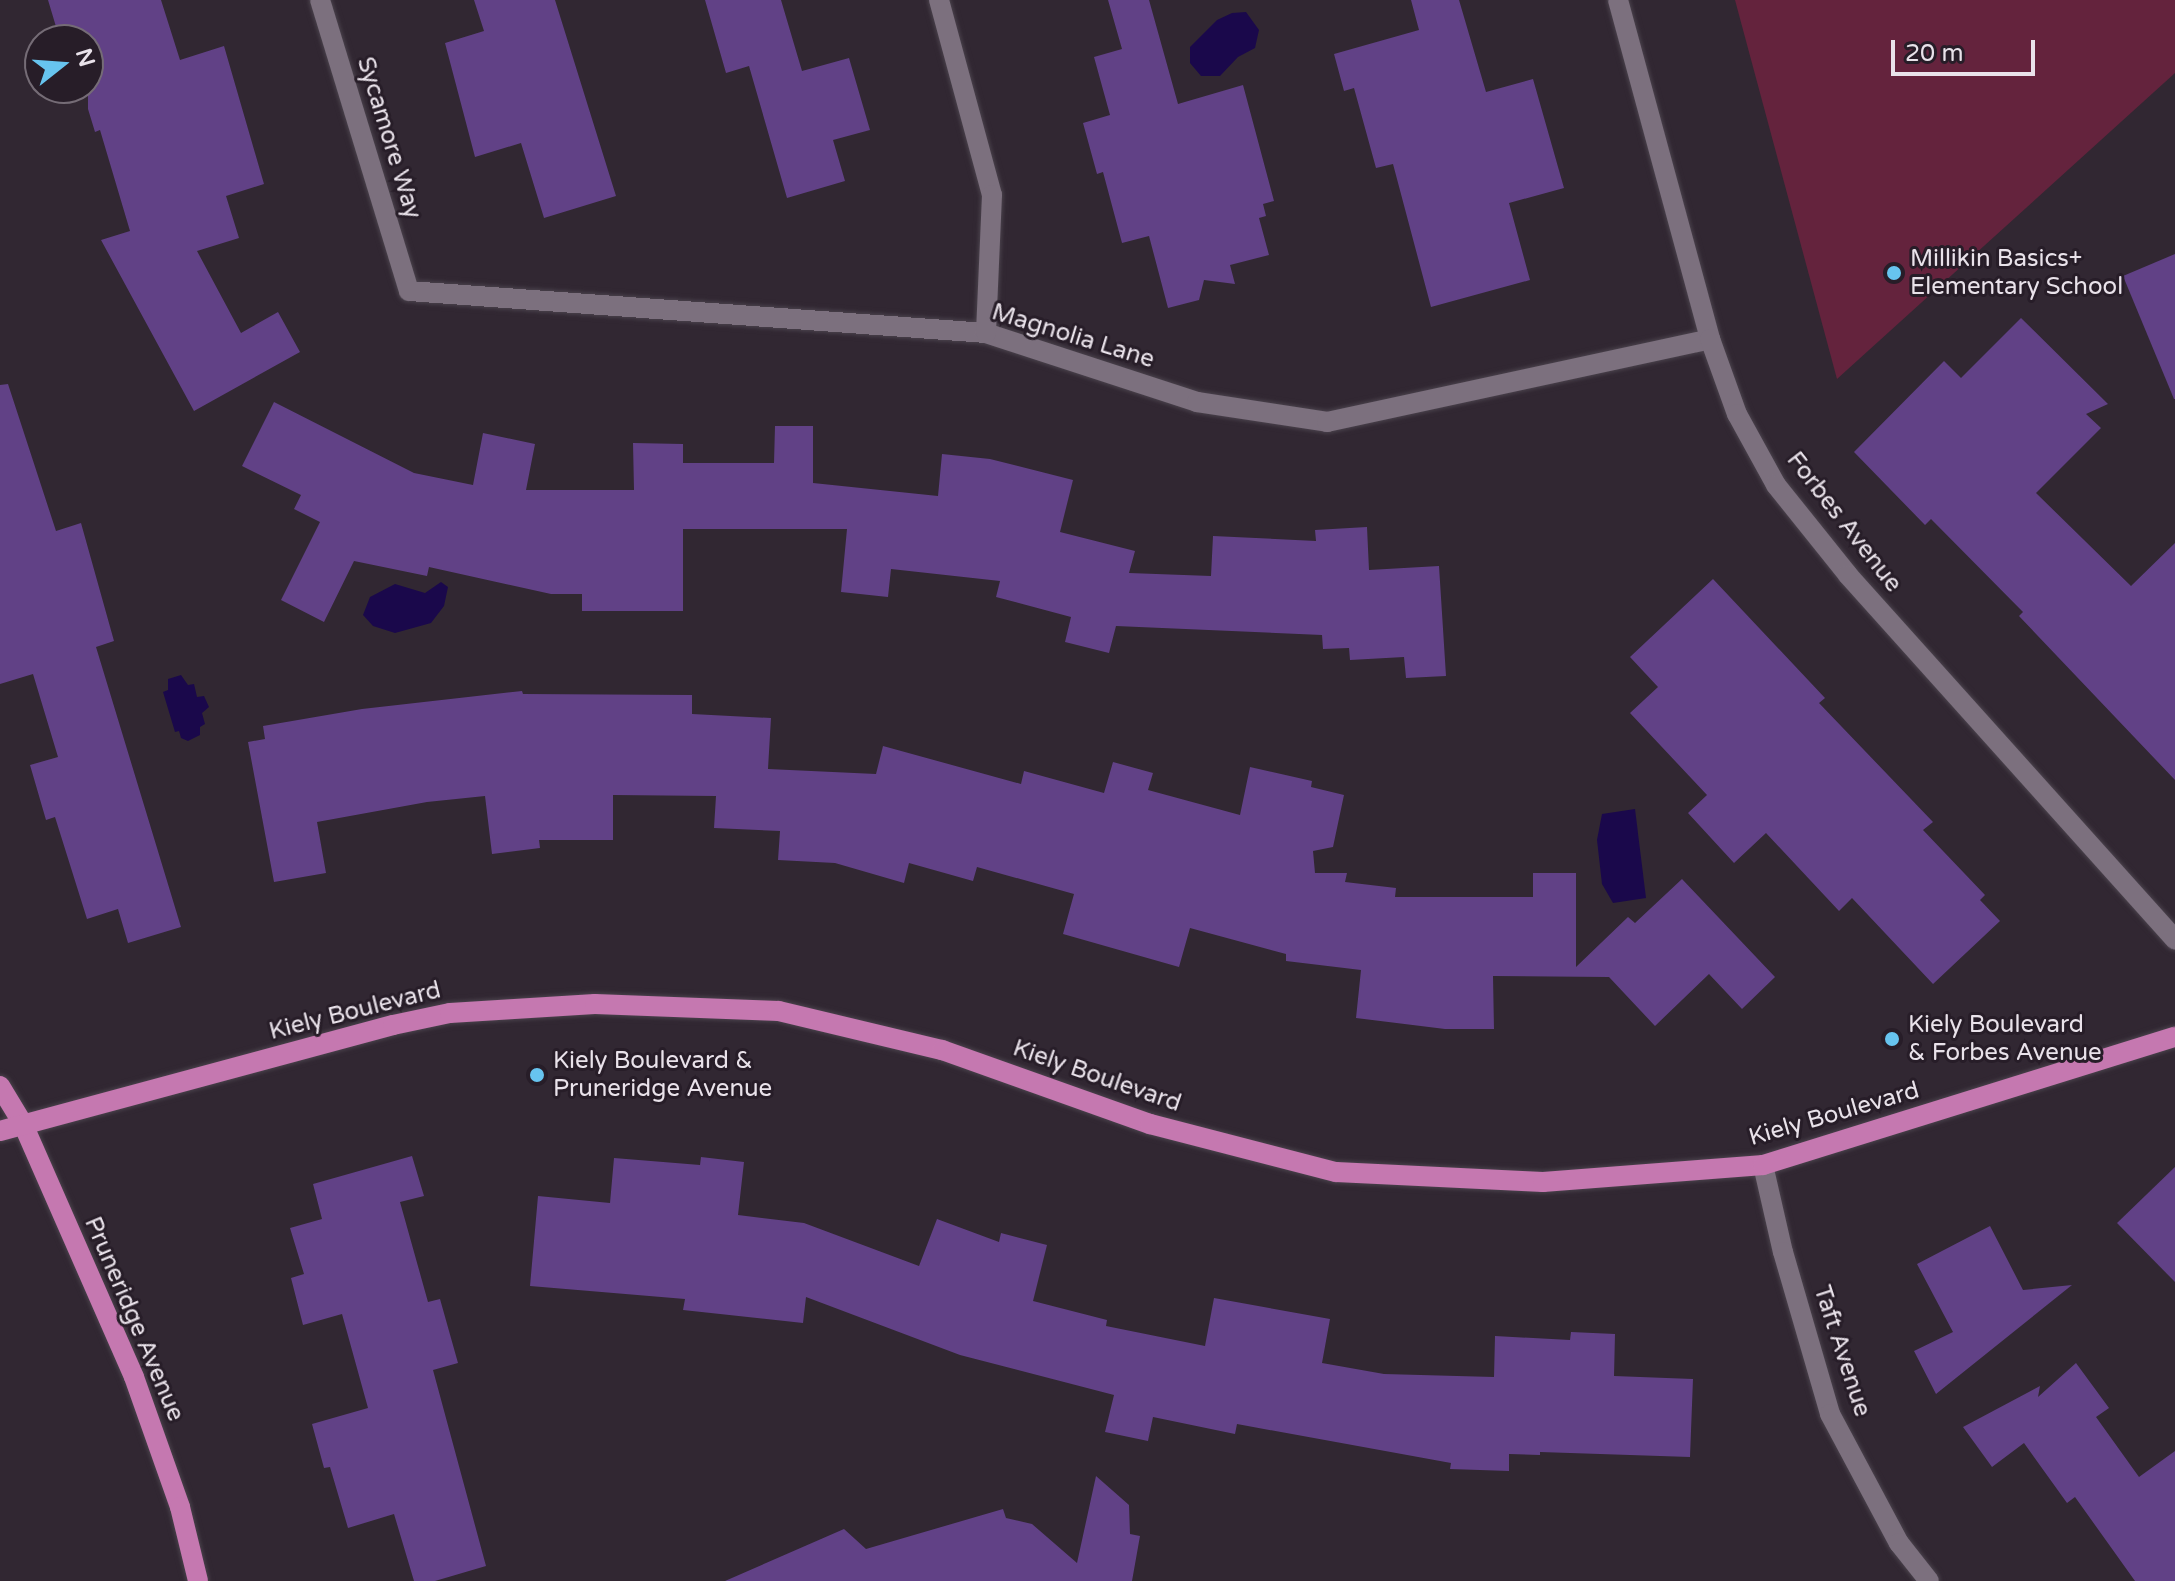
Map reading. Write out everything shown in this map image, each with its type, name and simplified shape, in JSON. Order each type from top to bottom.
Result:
[{"type":"main road","name":"Kiely Boulevard","points":[[0,1131],[393,1025],[450,1013],[595,1004],[779,1011],[942,1050],[1150,1124],[1336,1172],[1543,1182],[1763,1165],[2175,1037]]},
{"type":"main road","name":"Pruneridge Avenue","points":[[0,1086],[23,1124],[134,1377],[180,1507],[198,1581]]},
{"type":"street","name":"Sycamore Way","points":[[320,0],[409,291]]},
{"type":"street","points":[[939,0],[992,195],[986,333]]},
{"type":"street","name":"Forbes Avenue","points":[[1618,0],[1710,339],[1737,414],[1785,496],[1848,575],[2175,940]]},
{"type":"street","name":"Magnolia Lane","points":[[409,291],[986,333],[1197,402],[1327,422],[1710,339]]},
{"type":"street","name":"Taft Avenue","points":[[1763,1165],[1783,1252],[1830,1414],[1899,1543],[1929,1581]]},
{"type":"shaded area","name":"Millikin Basics+ Elementary School","points":[[1735,0],[2175,0],[2175,73],[1837,379]]},
{"type":"shaded area","points":[[1246,12],[1259,30],[1255,48],[1238,57],[1220,76],[1201,76],[1190,63],[1190,47],[1217,20],[1232,13]]},
{"type":"shaded area","points":[[441,582],[448,587],[444,606],[431,623],[395,633],[373,626],[363,615],[370,597],[395,584],[425,593]]},
{"type":"shaded area","points":[[181,675],[188,685],[194,684],[197,697],[204,696],[209,707],[202,713],[205,724],[200,727],[200,735],[188,741],[181,738],[179,731],[175,732],[163,692],[168,690],[168,679]]},
{"type":"shaded area","points":[[1635,809],[1646,898],[1613,903],[1602,884],[1597,840],[1602,814]]},
{"type":"building","points":[[48,0],[161,0],[180,60],[224,46],[264,184],[226,196],[239,238],[197,251],[241,333],[278,312],[300,352],[194,411],[101,240],[130,231],[100,130],[95,132],[88,109],[88,104],[104,104],[104,24],[55,24]]},
{"type":"building","points":[[474,0],[555,0],[616,196],[544,218],[521,143],[475,157],[445,43],[484,31]]},
{"type":"building","points":[[705,0],[781,0],[802,71],[849,58],[870,130],[833,140],[845,181],[787,198],[749,66],[726,73]]},
{"type":"building","points":[[1108,0],[1149,0],[1178,104],[1243,85],[1274,201],[1263,204],[1266,216],[1259,218],[1269,255],[1230,265],[1235,284],[1204,280],[1199,300],[1168,308],[1149,236],[1122,243],[1103,172],[1097,174],[1083,123],[1110,115],[1094,57],[1122,49]]},
{"type":"building","points":[[1411,0],[1459,0],[1486,92],[1533,79],[1564,188],[1509,203],[1530,280],[1431,307],[1393,164],[1376,168],[1354,88],[1344,91],[1334,54],[1419,30]]},
{"type":"building","points":[[2175,254],[2175,399],[2174,399],[2123,276]]},
{"type":"building","points":[[2021,318],[2108,404],[2086,414],[2101,428],[2036,493],[2131,586],[2175,543],[2175,780],[2019,616],[2023,612],[1931,519],[1925,525],[1854,452],[1944,361],[1961,378]]},
{"type":"building","points":[[8,384],[56,531],[81,523],[114,641],[96,647],[181,927],[128,943],[118,909],[87,919],[55,817],[46,820],[30,765],[58,757],[33,674],[0,684],[0,385]]},
{"type":"building","points":[[274,402],[414,473],[473,485],[483,433],[535,444],[526,490],[634,490],[633,443],[683,444],[683,463],[774,463],[775,426],[813,426],[813,483],[938,496],[942,454],[990,459],[1073,480],[1060,532],[1135,551],[1129,573],[1211,576],[1213,536],[1316,541],[1315,530],[1367,527],[1369,570],[1439,566],[1446,676],[1406,678],[1404,657],[1350,660],[1349,648],[1323,649],[1322,635],[1116,626],[1109,653],[1065,642],[1071,617],[996,597],[1000,581],[891,569],[888,597],[841,592],[847,529],[683,529],[683,611],[582,611],[582,594],[551,594],[429,567],[427,576],[354,561],[324,622],[281,600],[320,522],[294,509],[301,495],[242,466]]},
{"type":"building","points":[[1713,579],[1825,698],[1819,703],[1933,822],[1923,830],[1985,895],[1980,900],[2000,921],[1933,984],[1852,898],[1839,911],[1766,833],[1734,863],[1688,813],[1707,795],[1630,713],[1658,687],[1630,657]]},
{"type":"building","points":[[522,691],[523,694],[692,695],[692,714],[771,718],[768,769],[876,774],[883,746],[1021,784],[1024,771],[1104,793],[1113,762],[1153,773],[1148,790],[1240,815],[1250,767],[1312,781],[1311,787],[1344,795],[1333,847],[1313,851],[1315,873],[1347,873],[1345,882],[1396,888],[1395,897],[1533,897],[1533,873],[1576,873],[1576,967],[1628,917],[1635,923],[1682,879],[1775,977],[1742,1009],[1709,974],[1655,1026],[1609,977],[1493,976],[1494,1029],[1445,1029],[1356,1018],[1361,970],[1286,961],[1286,954],[1190,928],[1179,967],[1063,934],[1074,894],[977,867],[973,881],[909,863],[904,883],[835,863],[778,860],[780,831],[714,828],[716,796],[613,795],[613,840],[539,840],[540,848],[492,854],[485,796],[427,802],[317,822],[326,873],[274,882],[248,742],[265,739],[263,726],[362,709]]},
{"type":"building","points":[[412,1156],[424,1196],[400,1202],[428,1302],[440,1299],[458,1363],[433,1370],[486,1566],[435,1581],[414,1581],[394,1514],[348,1528],[330,1467],[324,1468],[312,1424],[368,1408],[342,1314],[303,1325],[291,1278],[304,1274],[290,1228],[322,1219],[313,1184]]},
{"type":"building","points":[[701,1157],[744,1162],[738,1215],[804,1223],[919,1266],[937,1219],[999,1242],[1001,1233],[1047,1245],[1033,1301],[1107,1320],[1106,1326],[1205,1346],[1214,1298],[1330,1319],[1322,1363],[1384,1374],[1494,1377],[1495,1336],[1570,1340],[1571,1332],[1615,1334],[1614,1376],[1693,1379],[1690,1457],[1540,1452],[1540,1455],[1509,1454],[1509,1471],[1450,1469],[1451,1463],[1237,1424],[1235,1434],[1153,1417],[1148,1441],[1105,1432],[1114,1395],[960,1355],[806,1297],[803,1323],[683,1310],[685,1299],[530,1286],[538,1196],[610,1203],[614,1158],[700,1165]]},
{"type":"building","points":[[2175,1167],[2175,1282],[2117,1223]]},
{"type":"building","points":[[1990,1226],[2023,1290],[2072,1285],[1936,1394],[1914,1351],[1953,1332],[1917,1264]]},
{"type":"building","points":[[2076,1363],[2109,1408],[2096,1417],[2139,1477],[2175,1451],[2175,1581],[2135,1581],[2075,1497],[2067,1503],[2024,1443],[1992,1467],[1963,1427],[2040,1386],[2038,1397]]},
{"type":"building","points":[[1096,1476],[1129,1505],[1130,1534],[1140,1536],[1132,1581],[725,1581],[844,1529],[866,1549],[1003,1509],[1006,1518],[1032,1524],[1077,1563]]},
{"type":"place","name":"Millikin Basics+ Elementary School","points":[[1894,273]]},
{"type":"place","name":"Kiely Boulevard & Forbes Avenue","points":[[1892,1039]]},
{"type":"place","name":"Kiely Boulevard & Pruneridge Avenue","points":[[537,1075]]}]
